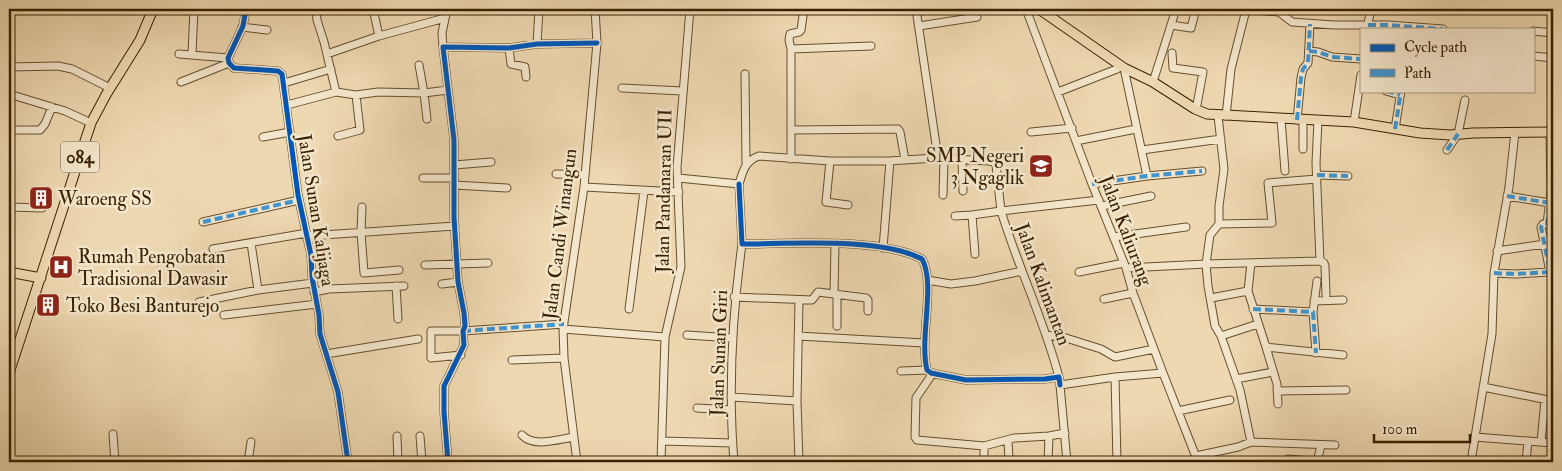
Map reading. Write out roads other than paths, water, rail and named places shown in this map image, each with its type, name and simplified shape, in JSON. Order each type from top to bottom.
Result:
[{"type":"main road","name":"084","points":[[9,373],[12,349],[41,278],[91,123],[140,40],[153,9]]},
{"type":"main road","points":[[1042,10],[1120,68],[1153,82],[1196,110],[1207,114],[1354,122],[1420,133],[1450,135],[1473,132],[1551,132]]},
{"type":"main road","points":[[9,272],[41,278]]},
{"type":"street","points":[[192,54],[194,9]]},
{"type":"street","points":[[181,82],[228,60],[242,27],[246,9]]},
{"type":"street","points":[[316,9],[317,20],[328,54],[336,92]]},
{"type":"street","points":[[373,9],[379,36]]},
{"type":"street","points":[[447,9],[442,33],[454,140],[458,282],[464,313],[464,346],[444,386],[448,462]]},
{"type":"street","points":[[537,44],[539,9]]},
{"type":"street","name":"Jalan Candi Winangun","points":[[577,462],[564,358],[563,326],[574,243],[584,187],[597,43],[595,9]]},
{"type":"street","name":"Jalan Pandanaran UII","points":[[662,462],[666,337],[681,267],[677,167],[690,9]]},
{"type":"street","points":[[791,159],[791,49],[788,37],[790,34],[801,30],[804,9]]},
{"type":"street","points":[[916,9],[941,159],[943,195]]},
{"type":"street","points":[[919,26],[974,18],[971,9]]},
{"type":"street","name":"Jalan Kaliurang","points":[[1026,9],[1197,459]]},
{"type":"street","points":[[1153,82],[1176,9]]},
{"type":"street","points":[[1171,25],[1191,28],[1196,9]]},
{"type":"street","points":[[1252,442],[1236,379],[1216,326],[1208,286],[1206,264],[1210,235],[1219,224],[1219,206],[1224,168],[1221,138],[1222,116],[1243,9],[1272,10],[1279,12],[1292,22],[1310,24],[1422,28]]},
{"type":"street","points":[[1368,27],[1371,9]]},
{"type":"street","points":[[328,54],[379,36],[445,18]]},
{"type":"street","points":[[1303,149],[1300,120],[1301,78],[1303,68],[1308,64],[1310,24]]},
{"type":"street","points":[[242,27],[267,30]]},
{"type":"street","points":[[1534,31],[1553,33]]},
{"type":"street","points":[[443,47],[510,48],[537,44],[597,43]]},
{"type":"street","points":[[791,49],[871,46]]},
{"type":"street","points":[[510,48],[511,64],[525,67],[526,77]]},
{"type":"street","points":[[1309,51],[1332,57],[1360,59]]},
{"type":"street","points":[[1172,53],[1173,68],[1203,72],[1196,110]]},
{"type":"street","points":[[179,54],[192,54],[228,60],[234,68],[278,71],[282,74],[284,83],[331,69]]},
{"type":"street","points":[[1534,56],[1553,58]]},
{"type":"street","points":[[418,65],[427,119]]},
{"type":"street","points":[[9,67],[58,66],[72,69],[110,88]]},
{"type":"street","points":[[1058,92],[1120,68],[1147,176]]},
{"type":"street","points":[[678,178],[739,184],[746,163],[746,74]]},
{"type":"street","points":[[1354,122],[1360,82]]},
{"type":"street","name":"Jalan Sunan Kalijaga","points":[[284,83],[299,202],[307,235],[320,334],[338,392],[348,462]]},
{"type":"street","points":[[622,88],[682,92]]},
{"type":"street","points":[[287,105],[336,92],[356,95],[378,92],[424,93],[448,90]]},
{"type":"street","points":[[1395,129],[1401,93]]},
{"type":"street","points":[[9,94],[52,107],[91,123]]},
{"type":"street","points":[[338,136],[360,130],[356,95]]},
{"type":"street","points":[[1447,150],[1458,134],[1465,100]]},
{"type":"street","points":[[9,130],[40,130],[45,124],[52,107]]},
{"type":"street","points":[[1281,119],[1285,171]]},
{"type":"street","points":[[1318,120],[1317,177],[1320,261]]},
{"type":"street","points":[[1032,132],[1072,128]]},
{"type":"street","points":[[792,130],[898,129],[905,160]]},
{"type":"street","points":[[1076,141],[1136,129]]},
{"type":"street","points":[[263,137],[290,132]]},
{"type":"street","points":[[1471,462],[1492,334],[1494,273],[1516,132]]},
{"type":"street","points":[[1494,273],[1552,272],[1541,227],[1543,224],[1550,224],[1551,132]]},
{"type":"street","points":[[1142,150],[1221,138]]},
{"type":"street","points":[[746,163],[752,158],[759,156],[830,161],[941,159],[989,161],[996,165],[1001,211],[955,216]]},
{"type":"street","points":[[962,160],[964,191]]},
{"type":"street","points":[[830,161],[826,202],[848,205]]},
{"type":"street","points":[[883,248],[890,161]]},
{"type":"street","points":[[454,165],[491,162]]},
{"type":"street","points":[[1092,184],[1202,171]]},
{"type":"street","points":[[556,174],[585,175]]},
{"type":"street","points":[[1219,224],[1272,223],[1268,183],[1317,177],[1348,176]]},
{"type":"street","points":[[424,178],[508,188]]},
{"type":"street","name":"Jalan Sunan Giri","points":[[734,462],[731,410],[732,338],[734,297],[742,244],[739,184]]},
{"type":"street","points":[[584,187],[679,192]]},
{"type":"street","points":[[629,309],[644,191]]},
{"type":"street","name":"Jalan Kalimantan","points":[[1067,462],[1059,381],[1046,335],[1001,211],[1101,203],[1151,196]]},
{"type":"street","points":[[1507,196],[1550,203]]},
{"type":"street","points":[[262,212],[299,202]]},
{"type":"street","points":[[203,222],[299,202]]},
{"type":"street","points":[[9,207],[42,208]]},
{"type":"street","points":[[362,207],[361,232],[364,273],[399,270]]},
{"type":"street","points":[[972,215],[975,254]]},
{"type":"street","points":[[214,250],[307,235],[455,226]]},
{"type":"street","points":[[1114,237],[1186,227]]},
{"type":"street","points":[[251,243],[258,290]]},
{"type":"street","points":[[742,244],[835,244],[883,248],[922,259],[927,280],[924,344],[930,372],[916,398],[916,439],[984,446],[1008,440],[1064,433]]},
{"type":"street","points":[[835,244],[837,326]]},
{"type":"street","points":[[1498,250],[1545,244]]},
{"type":"street","points":[[1079,272],[1125,266],[1320,261],[1324,263],[1326,295]]},
{"type":"street","points":[[425,265],[488,263]]},
{"type":"street","points":[[1251,263],[1248,291],[1273,372],[1278,404]]},
{"type":"street","points":[[927,280],[951,284],[1022,271]]},
{"type":"street","points":[[1316,352],[1313,312],[1317,281]]},
{"type":"street","points":[[442,284],[458,282]]},
{"type":"street","points":[[199,302],[258,290],[313,283]]},
{"type":"street","points":[[314,292],[400,286],[398,320]]},
{"type":"street","points":[[1211,298],[1248,291]]},
{"type":"street","points":[[734,297],[812,300],[820,292],[866,298],[868,300],[868,311]]},
{"type":"street","points":[[1104,299],[1133,293]]},
{"type":"street","points":[[799,300],[797,401],[799,462]]},
{"type":"street","points":[[1314,301],[1343,300]]},
{"type":"street","points":[[224,315],[317,304]]},
{"type":"street","points":[[1253,309],[1313,312]]},
{"type":"street","points":[[1221,336],[1258,324]]},
{"type":"street","points":[[461,354],[430,358],[431,331],[563,326],[666,337]]},
{"type":"street","points":[[687,335],[732,338]]},
{"type":"street","points":[[1046,335],[1066,338],[1101,350],[1114,357],[1154,349]]},
{"type":"street","points":[[798,336],[924,344]]},
{"type":"street","points":[[326,354],[418,339]]},
{"type":"street","points":[[1266,347],[1343,356]]},
{"type":"street","points":[[512,360],[564,358]]},
{"type":"street","points":[[901,371],[930,372],[966,380],[1045,379],[1059,381],[1163,373]]},
{"type":"street","points":[[1236,379],[1273,372]]},
{"type":"street","points":[[1115,377],[1117,462]]},
{"type":"street","points":[[1483,387],[1549,400],[1541,442]]},
{"type":"street","points":[[1277,391],[1346,390]]},
{"type":"street","points":[[731,397],[797,401]]},
{"type":"street","points":[[1178,410],[1230,400]]},
{"type":"street","points":[[697,408],[731,410]]},
{"type":"street","points":[[113,434],[116,462]]},
{"type":"street","points":[[522,435],[528,441],[536,442],[574,437]]},
{"type":"street","points":[[397,436],[398,462]]},
{"type":"street","points":[[420,436],[422,462]]},
{"type":"street","points":[[1048,462],[1049,436]]},
{"type":"street","points":[[1475,437],[1553,443]]},
{"type":"street","points":[[1008,440],[1009,460]]},
{"type":"street","points":[[662,441],[732,443]]},
{"type":"street","points":[[1526,462],[1528,441]]},
{"type":"street","points":[[248,462],[251,442]]},
{"type":"street","points":[[1197,459],[1252,442],[1314,462],[1321,444]]},
{"type":"street","points":[[1285,454],[1321,444],[1335,445]]},
{"type":"street","points":[[984,446],[984,462]]},
{"type":"place","name":"SMP Negeri 3 Ngaglik","points":[[1041,166]]},
{"type":"place","name":"Waroeng SS","points":[[41,198]]},
{"type":"place","name":"Rumah Pengobatan Tradisional Dawasir","points":[[61,267]]},
{"type":"place","name":"Toko Besi Banturejo","points":[[48,305]]}]
